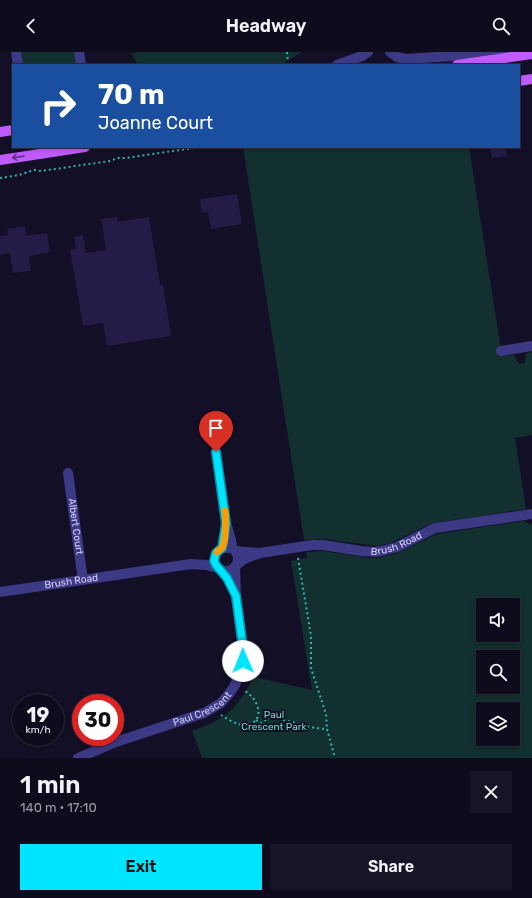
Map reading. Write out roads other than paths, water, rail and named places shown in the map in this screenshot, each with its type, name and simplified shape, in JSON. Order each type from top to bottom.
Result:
[{"type":"main road","points":[[464,64],[532,54]]},
{"type":"main road","points":[[520,81],[532,79]]},
{"type":"main road","points":[[0,132],[12,130]]},
{"type":"main road","points":[[0,160],[78,148]]},
{"type":"street","points":[[16,52],[18,64]]},
{"type":"street","points":[[79,52],[81,64]]},
{"type":"street","points":[[340,64],[362,56],[368,52]]},
{"type":"street","points":[[390,52],[397,57],[406,59],[525,52]]},
{"type":"street","points":[[501,351],[532,346]]},
{"type":"street","points":[[216,452],[226,523],[230,531],[226,550],[214,561],[220,569],[228,571],[236,566],[238,557],[226,550]]},
{"type":"street","name":"Albert Court","points":[[68,474],[83,580]]},
{"type":"street","name":"Brush Road","points":[[0,592],[191,564],[226,550],[260,553],[312,545],[324,545],[375,552],[397,547],[435,528],[532,514]]},
{"type":"street","name":"Brush Road","points":[[236,566],[260,553]]},
{"type":"street","name":"Brush Road","points":[[191,564],[206,565],[220,569]]},
{"type":"street","name":"Paul Crescent","points":[[78,758],[116,742],[192,718],[212,709],[221,703],[229,694],[240,673],[243,651],[236,596],[236,566]]},
{"type":"street","name":"Paul Crescent","points":[[220,569],[232,586],[236,596]]},
{"type":"park label","name":"Paul Crescent Park","points":[[274,720]]}]
